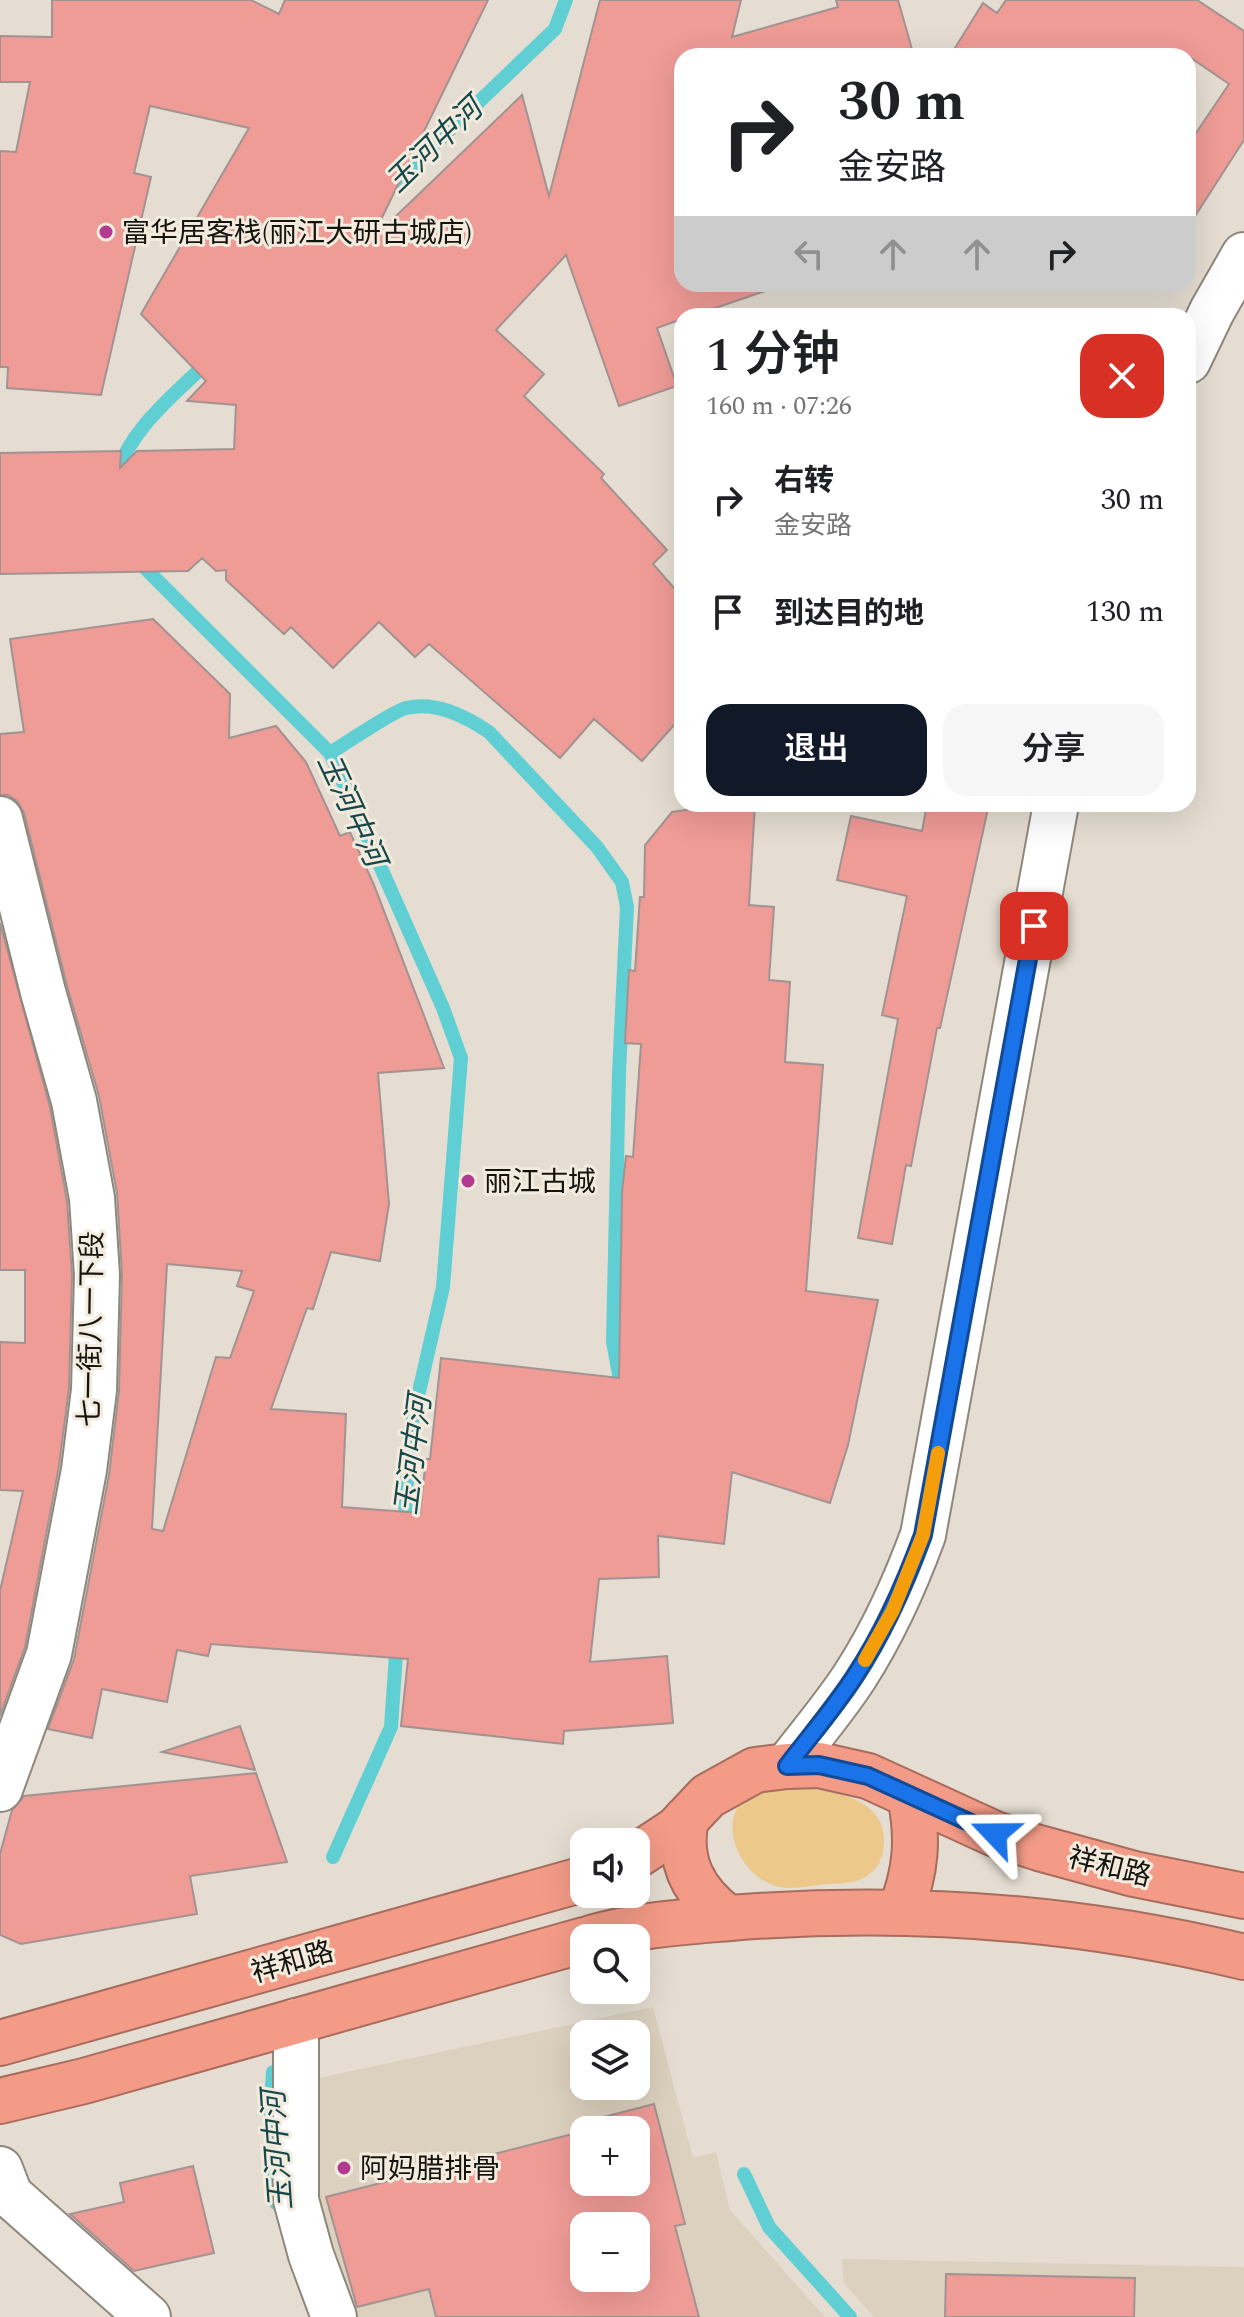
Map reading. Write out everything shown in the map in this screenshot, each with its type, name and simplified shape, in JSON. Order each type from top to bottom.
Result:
[{"type":"highway","name":"祥和路","points":[[650,1848],[686,1819],[708,1796],[755,1770],[819,1765],[868,1776],[995,1834],[1039,1848],[1134,1874],[1244,1896]]},
{"type":"highway","points":[[900,1912],[912,1883],[917,1853],[916,1824],[910,1796]]},
{"type":"highway","points":[[686,1819],[683,1836],[687,1870],[697,1890],[711,1906],[728,1918]]},
{"type":"highway","name":"祥和路","points":[[0,2043],[570,1883]]},
{"type":"highway","points":[[650,1927],[786,1913],[958,1914],[1111,1930],[1244,1957]]},
{"type":"highway","name":"祥和路","points":[[0,2101],[84,2081],[570,1944]]},
{"type":"street","points":[[1196,344],[1244,255]]},
{"type":"street","points":[[787,1766],[854,1678],[893,1610],[923,1535],[1055,812]]},
{"type":"street","name":"七一街八一下段","points":[[0,819],[74,1101],[92,1198],[97,1275],[94,1390],[84,1470],[49,1654],[0,1789]]},
{"type":"street","points":[[296,2021],[296,2200],[311,2255],[334,2317]]},
{"type":"street","points":[[0,2169],[10,2195],[148,2317]]},
{"type":"shaded area","points":[[788,1787],[849,1797],[874,1813],[882,1825],[884,1841],[881,1859],[873,1871],[862,1879],[850,1882],[791,1888],[765,1881],[752,1872],[735,1844],[735,1813],[743,1800],[757,1790]]},
{"type":"shaded area","points":[[653,2007],[693,2158],[716,2152],[730,2210],[825,2317],[347,2317],[312,2208],[314,2079],[570,2025],[570,2100],[650,2100],[650,2020],[592,2020]]},
{"type":"shaded area","points":[[842,2259],[1244,2267],[1244,2317],[874,2317],[844,2283]]},
{"type":"building","points":[[52,0],[251,0],[279,14],[285,0],[488,0],[371,240],[522,95],[549,196],[600,0],[741,0],[732,37],[838,7],[836,0],[898,0],[912,48],[674,48],[674,292],[762,292],[715,308],[674,308],[674,322],[657,328],[674,377],[674,387],[619,406],[566,255],[496,330],[544,374],[524,396],[604,474],[601,478],[667,550],[653,564],[674,588],[674,725],[642,761],[594,719],[560,758],[429,644],[415,657],[379,622],[333,668],[291,627],[284,634],[226,580],[226,570],[216,571],[202,558],[188,571],[0,574],[0,453],[121,451],[120,468],[137,451],[234,449],[236,405],[187,401],[206,381],[141,314],[249,128],[150,106],[134,173],[151,177],[101,395],[7,388],[8,367],[0,367],[0,151],[16,152],[30,82],[0,82],[0,36],[52,37]]},
{"type":"building","points":[[1006,0],[1197,0],[1244,31],[1244,140],[1196,215],[1196,133],[1229,84],[1196,61],[1196,48],[955,48],[983,3],[997,13]]},
{"type":"building","points":[[153,619],[230,694],[229,738],[276,726],[306,762],[340,836],[350,832],[374,885],[444,1068],[378,1073],[389,1204],[380,1261],[331,1252],[313,1309],[307,1308],[271,1409],[346,1414],[342,1507],[420,1513],[426,1459],[430,1459],[441,1358],[619,1378],[622,1192],[626,1156],[633,1157],[641,1044],[625,1043],[629,970],[635,971],[640,897],[644,897],[645,845],[672,812],[755,812],[749,905],[774,907],[769,980],[790,982],[785,1062],[823,1065],[806,1291],[878,1300],[848,1445],[830,1503],[732,1472],[724,1544],[658,1536],[659,1577],[599,1579],[590,1662],[667,1656],[673,1723],[564,1731],[563,1744],[401,1726],[408,1659],[211,1644],[208,1656],[177,1650],[167,1702],[102,1689],[92,1738],[48,1729],[74,1659],[109,1475],[119,1391],[122,1274],[117,1193],[99,1096],[67,986],[24,813],[17,801],[8,795],[0,795],[0,734],[24,732],[10,639]],"holes":[[[167,1264],[242,1271],[237,1286],[254,1291],[230,1358],[216,1357],[163,1531],[152,1529]]]},
{"type":"building","points":[[926,812],[987,812],[940,1028],[937,1028],[911,1166],[906,1165],[892,1244],[858,1238],[898,1019],[882,1015],[907,896],[837,880],[851,816],[922,831]]},
{"type":"building","points":[[0,923],[50,1107],[67,1201],[72,1275],[69,1388],[59,1466],[25,1647],[0,1716],[0,1591],[23,1491],[0,1490],[0,1342],[25,1343],[25,1270],[0,1270]]},
{"type":"building","points":[[240,1726],[255,1770],[162,1752]]},
{"type":"building","points":[[256,1773],[287,1862],[190,1876],[197,1914],[21,1944],[0,1935],[0,1854],[12,1810],[24,1796]]},
{"type":"building","points":[[654,2104],[685,2224],[675,2226],[699,2317],[436,2317],[429,2289],[357,2307],[326,2197],[570,2135],[570,2196],[650,2196],[650,2116],[607,2116]]},
{"type":"building","points":[[193,2166],[214,2253],[134,2271],[70,2214],[124,2202],[120,2183]]},
{"type":"building","points":[[946,2274],[1135,2278],[1134,2317],[945,2317]]},
{"type":"waterway","name":"玉河中河","points":[[390,187],[555,29],[566,0]]},
{"type":"waterway","name":"玉河中河","points":[[115,479],[142,428],[211,359]]},
{"type":"waterway","name":"玉河中河","points":[[134,557],[330,753],[443,1008],[461,1058],[443,1287],[410,1431],[404,1531]]},
{"type":"waterway","points":[[330,753],[406,708],[439,708],[460,716],[489,732],[597,847],[622,882],[627,907],[619,1073],[613,1342],[622,1390]]},
{"type":"waterway","name":"玉河中河","points":[[333,1857],[391,1727],[397,1640]]},
{"type":"waterway","name":"玉河中河","points":[[273,2072],[271,2138],[276,2203]]},
{"type":"waterway","points":[[744,2174],[769,2227],[850,2317]]},
{"type":"slow traffic","points":[[865,1660],[893,1610],[923,1535],[938,1453]]},
{"type":"place","name":"富华居客栈(丽江大研古城店)","points":[[106,232]]},
{"type":"place","name":"丽江古城","points":[[468,1181]]},
{"type":"place","name":"阿妈腊排骨","points":[[344,2168]]},
{"type":"route","points":[[995,1834],[868,1776],[819,1765],[787,1766],[854,1678],[893,1610],[923,1535],[1034,926]]}]
